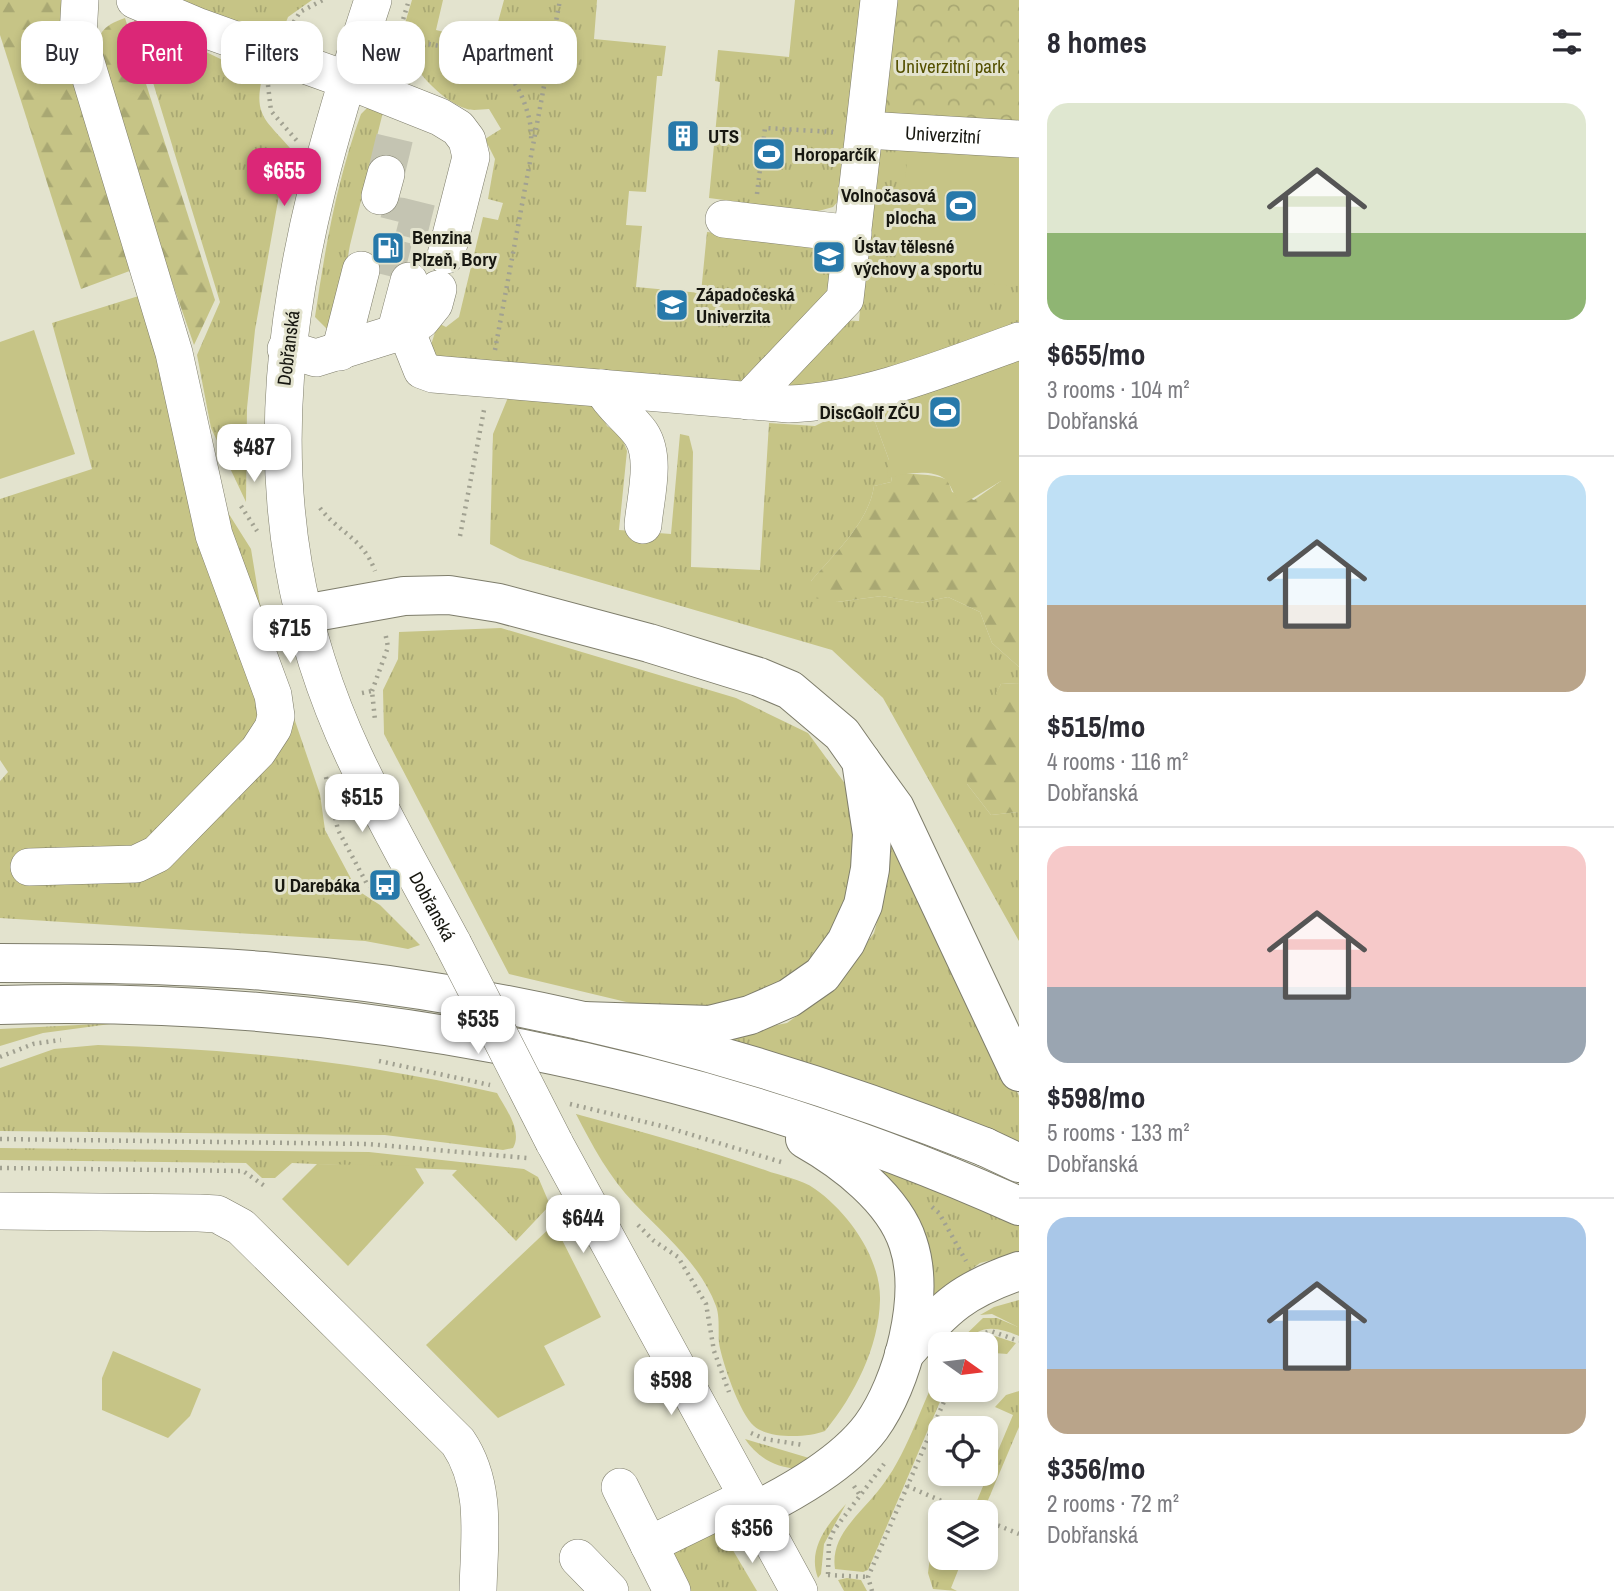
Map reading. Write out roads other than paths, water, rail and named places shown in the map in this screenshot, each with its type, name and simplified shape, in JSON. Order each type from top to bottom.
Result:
[{"type":"main road","points":[[304,614],[380,600],[449,595],[499,603],[759,677],[790,690],[842,734],[895,808],[1019,1072]]},
{"type":"main road","points":[[583,1021],[710,1025],[750,1015],[779,1002],[822,975],[846,942],[863,905],[868,881],[872,834],[860,761]]},
{"type":"main road","points":[[0,963],[262,971],[439,993],[583,1021],[712,1053],[793,1078],[890,1110],[1019,1163]]},
{"type":"main road","points":[[0,1005],[55,1003],[254,1011],[358,1023],[578,1061],[739,1103],[867,1145],[1019,1206]]},
{"type":"main road","points":[[739,1103],[830,1154],[857,1173],[886,1206],[908,1243],[914,1285],[912,1318],[904,1354],[887,1399],[870,1428],[801,1488],[751,1504]]},
{"type":"main road","points":[[904,1354],[950,1303],[979,1285],[1019,1271]]},
{"type":"street","points":[[29,867],[136,864],[157,854],[258,751],[273,727],[276,716],[273,695],[214,535],[174,354],[78,36],[80,0]]},
{"type":"street","points":[[135,0],[199,27],[337,77]]},
{"type":"street","points":[[366,21],[373,0]]},
{"type":"street","points":[[748,401],[845,299],[879,0]]},
{"type":"street","name":"Dobřanská","points":[[345,84],[305,240],[286,349],[282,430],[283,487],[304,614],[354,755],[453,944],[547,1151],[751,1504],[818,1582]]},
{"type":"street","points":[[286,349],[317,358],[377,340],[471,157],[467,141],[458,128],[394,108],[353,84]]},
{"type":"street","name":"Univerzitní","points":[[866,130],[1019,139]]},
{"type":"street","points":[[739,221],[853,234]]},
{"type":"street","points":[[377,340],[419,261]]},
{"type":"street","points":[[377,340],[422,370],[489,379],[748,401],[811,403],[925,375],[1019,341]]},
{"type":"street","points":[[602,388],[608,401],[640,434],[647,449],[649,467],[643,525]]},
{"type":"street","points":[[0,1211],[200,1213],[228,1218],[241,1227],[458,1442],[469,1457],[476,1476],[479,1502],[478,1591]]},
{"type":"street","points":[[620,1487],[672,1591]]},
{"type":"street","points":[[649,1545],[702,1520],[751,1504]]},
{"type":"street","points":[[578,1558],[610,1591]]},
{"type":"tunnel","points":[[386,174],[397,128]]},
{"type":"tunnel","points":[[385,275],[400,216],[444,227]]},
{"type":"place","name":"UTS","points":[[683,136]]},
{"type":"place","name":"Horoparčík","points":[[769,154]]},
{"type":"place","name":"Volnočasová plocha","points":[[961,206]]},
{"type":"place","name":"Benzina Plzeň, Bory","points":[[388,248]]},
{"type":"place","name":"Ústav tělesné výchovy a sportu","points":[[829,257]]},
{"type":"place","name":"Západočeská Univerzita","points":[[672,305]]},
{"type":"place","name":"DiscGolf ZČU","points":[[945,412]]},
{"type":"place","name":"U Darebáka","points":[[385,885]]},
{"type":"park label","name":"Univerzitní park","points":[[950,66]]}]
